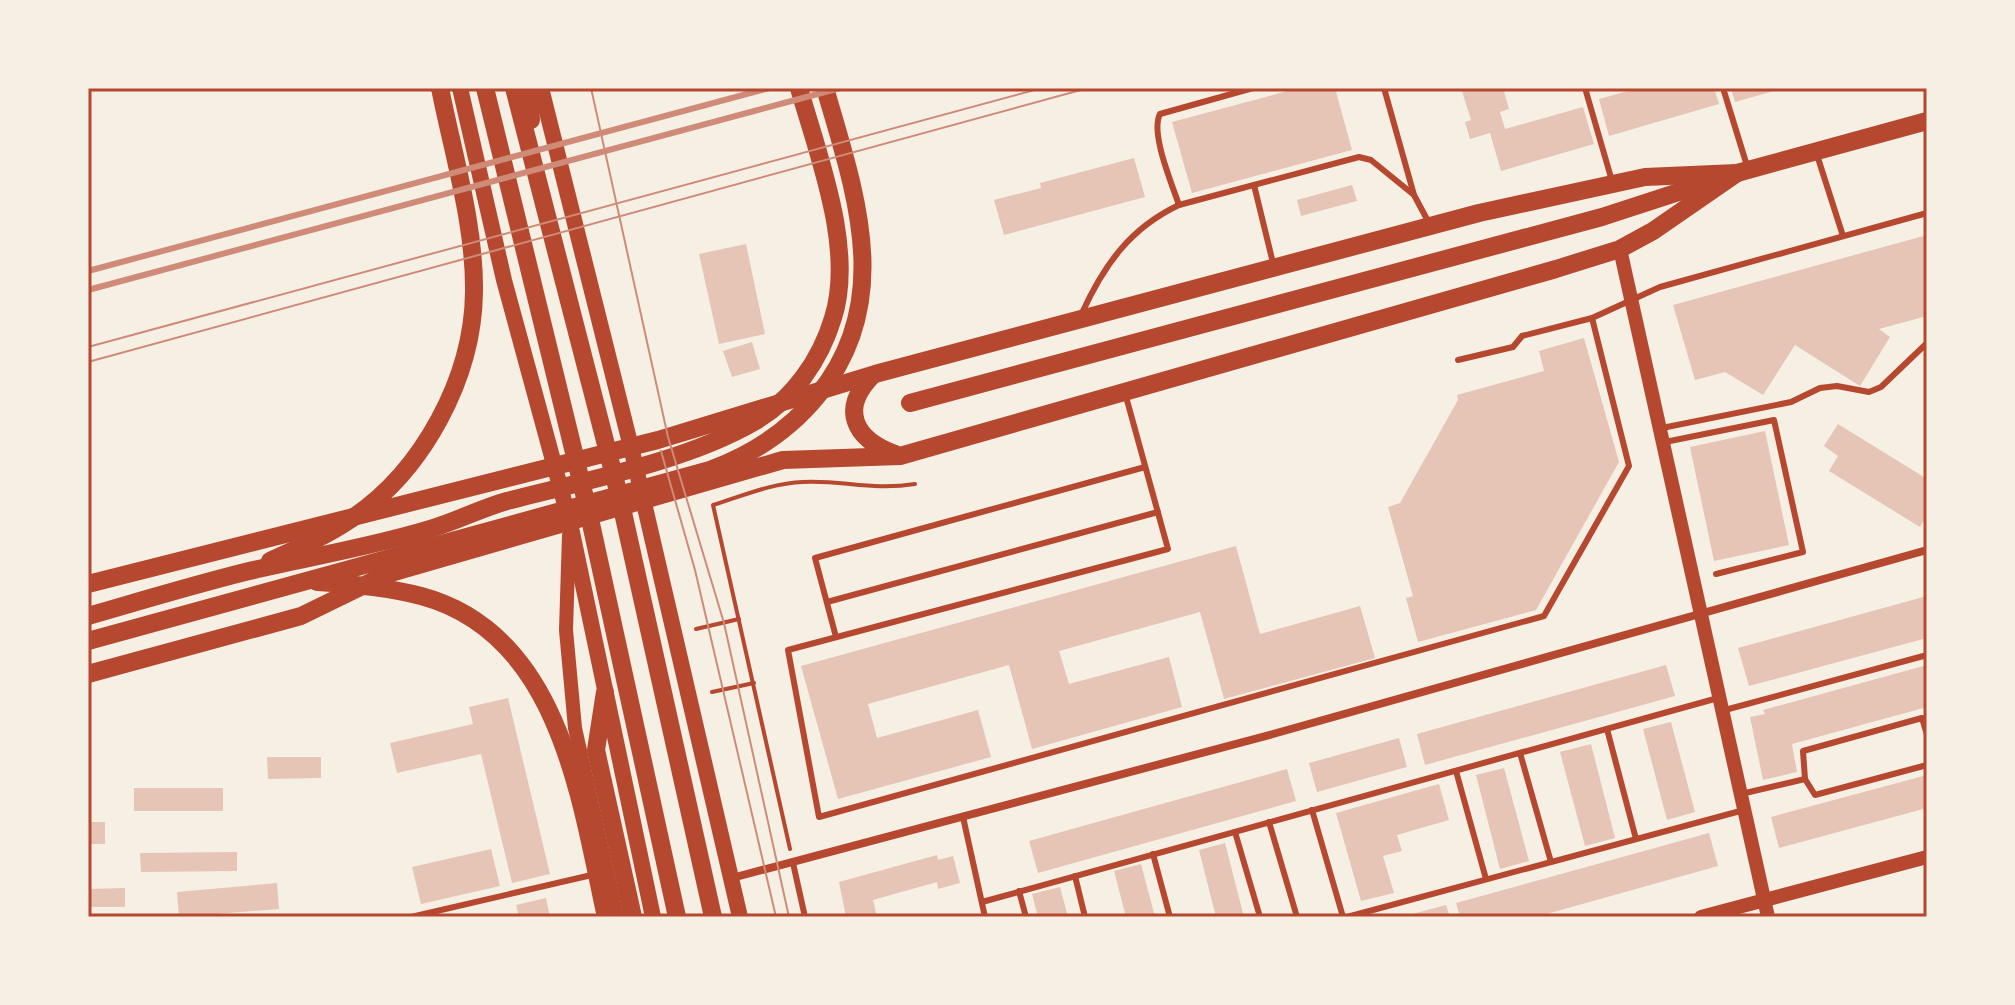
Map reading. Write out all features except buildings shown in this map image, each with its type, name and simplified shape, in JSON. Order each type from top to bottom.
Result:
[{"type":"main road","points":[[248,571],[334,529],[379,496],[426,441],[457,378],[469,335],[474,291],[466,217],[440,88]]},
{"type":"main road","points":[[485,88],[588,510],[677,917]]},
{"type":"main road","points":[[514,88],[620,499],[713,917]]},
{"type":"main road","points":[[529,88],[535,174]]},
{"type":"main road","points":[[541,88],[644,500],[740,917]]},
{"type":"main road","points":[[88,616],[248,571],[285,566],[434,527],[485,507],[692,449],[735,432],[771,410],[800,383],[813,363],[823,344],[838,298],[832,210],[799,88]]},
{"type":"main road","points":[[88,641],[710,470],[747,455],[792,424],[843,359],[857,326],[864,279],[853,184],[825,88]]},
{"type":"main road","points":[[462,95],[504,280],[570,523],[653,917]]},
{"type":"main road","points":[[910,403],[1602,217],[1743,172],[1927,121]]},
{"type":"main road","points":[[88,584],[631,447],[875,374],[1430,226],[1645,177],[1743,172]]},
{"type":"main road","points":[[88,674],[301,616],[387,574],[783,460],[900,456],[1620,249],[1743,172]]},
{"type":"main road","points":[[875,374],[855,397],[854,414],[859,430],[869,441],[900,456]]},
{"type":"main road","points":[[88,623],[275,574]]},
{"type":"main road","points":[[303,581],[385,588],[423,596],[477,622],[501,641],[538,690],[562,737],[578,791],[606,917]]},
{"type":"main road","points":[[605,692],[596,750],[633,917]]},
{"type":"street","points":[[1620,249],[1768,917]]},
{"type":"street","points":[[570,523],[566,630],[575,728],[617,917]]},
{"type":"street","points":[[731,878],[963,817],[1927,550]]},
{"type":"street","points":[[1701,917],[1927,857]]},
{"type":"lane","points":[[1179,205],[1158,135],[1156,122],[1160,114],[1253,88]]},
{"type":"lane","points":[[1384,88],[1414,195],[1430,226]]},
{"type":"lane","points":[[1585,88],[1613,184]]},
{"type":"lane","points":[[1723,88],[1743,172]]},
{"type":"lane","points":[[1816,151],[1843,236]]},
{"type":"lane","points":[[1079,319],[1097,281],[1114,255],[1156,216],[1179,205],[1359,157],[1371,160],[1414,195]]},
{"type":"lane","points":[[1254,185],[1274,268]]},
{"type":"lane","points":[[1458,360],[1513,347],[1522,336],[1592,318],[1660,287],[1927,213]]},
{"type":"lane","points":[[1125,393],[1168,549],[788,650],[819,817],[1544,616],[1629,466],[1592,318]]},
{"type":"lane","points":[[1660,436],[1791,402],[1820,388],[1837,386],[1869,392],[1881,387],[1927,343]]},
{"type":"lane","points":[[1660,436],[1774,420],[1803,552],[1716,574]]},
{"type":"lane","points":[[836,637],[815,558],[1145,467]]},
{"type":"lane","points":[[827,602],[1158,512]]},
{"type":"lane","points":[[982,902],[1607,729],[1927,655]]},
{"type":"lane","points":[[1927,735],[1922,718],[1803,751],[1805,779],[1815,795],[1927,765]]},
{"type":"lane","points":[[1607,729],[1636,839]]},
{"type":"lane","points":[[1520,753],[1551,862]]},
{"type":"lane","points":[[1456,771],[1486,879]]},
{"type":"lane","points":[[1740,794],[1805,779]]},
{"type":"lane","points":[[1312,810],[1345,917],[1744,810]]},
{"type":"lane","points":[[963,817],[985,917]]},
{"type":"lane","points":[[1269,822],[1297,917]]},
{"type":"lane","points":[[1235,832],[1260,917]]},
{"type":"lane","points":[[1153,854],[1170,917]]},
{"type":"lane","points":[[793,863],[805,917]]},
{"type":"lane","points":[[411,917],[607,871]]},
{"type":"lane","points":[[1075,876],[1085,917]]},
{"type":"lane","points":[[1019,891],[1026,917]]},
{"type":"lane","points":[[458,906],[461,917]]},
{"type":"path","points":[[793,863],[713,505],[781,484],[824,482],[878,489],[915,484]]},
{"type":"path","points":[[696,629],[739,619]]},
{"type":"path","points":[[712,692],[754,683]]},
{"type":"tram line","points":[[591,88],[668,437],[724,623],[789,917]]},
{"type":"tram line","points":[[88,347],[1042,88]]},
{"type":"tram line","points":[[88,362],[1088,88]]},
{"type":"tram line","points":[[661,451],[695,570],[776,917]]},
{"type":"railway","points":[[88,271],[769,88]]},
{"type":"railway","points":[[88,290],[840,88]]}]
